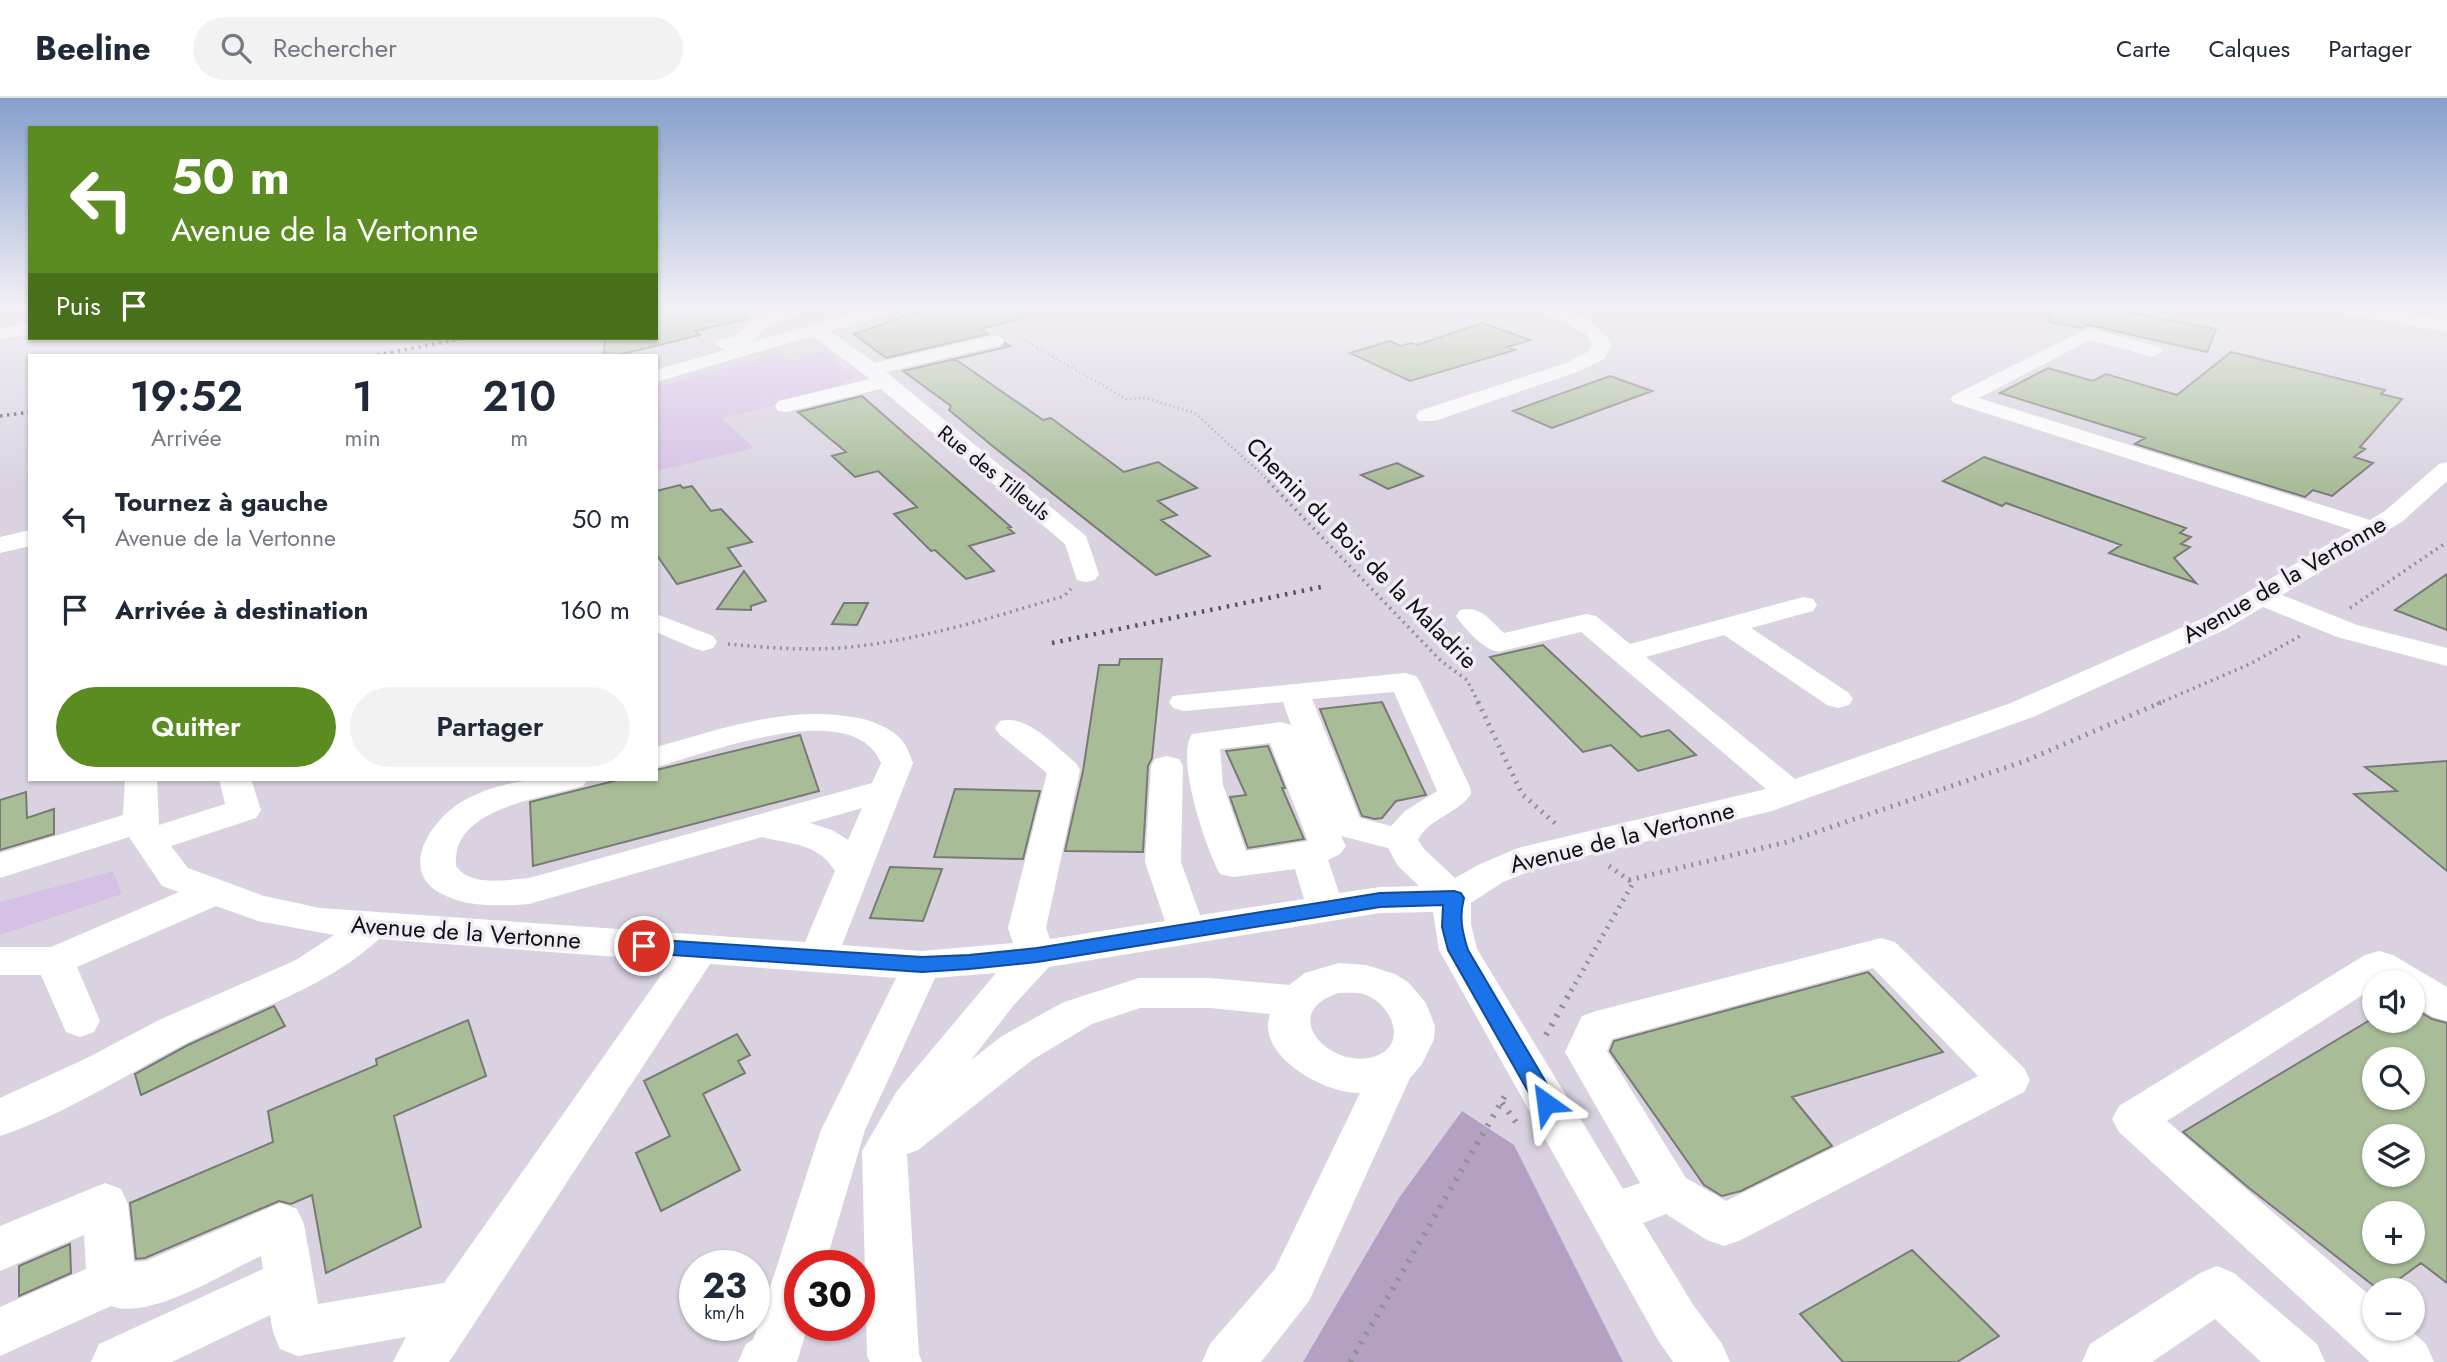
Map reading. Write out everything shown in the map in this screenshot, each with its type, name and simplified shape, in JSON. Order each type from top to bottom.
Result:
[{"type":"street","points":[[658,375],[676,369]]},
{"type":"street","name":"Rue des Tilleuls","points":[[868,369],[1077,541],[1086,574]]},
{"type":"street","points":[[786,406],[895,369]]},
{"type":"street","points":[[1427,416],[1567,369]]},
{"type":"street","points":[[2020,369],[1961,399],[2372,529]]},
{"type":"street","name":"Avenue de la Vertonne","points":[[144,832],[162,864],[175,877],[258,908],[320,921],[922,965],[1037,955],[1380,900],[1454,898],[1470,883],[1531,857],[1583,847],[1760,803],[2022,710],[2216,623],[2393,516],[2447,469]]},
{"type":"street","points":[[0,545],[28,538]]},
{"type":"street","points":[[2261,596],[2324,623],[2447,657]]},
{"type":"street","points":[[1625,654],[1803,605]]},
{"type":"street","points":[[1470,616],[1498,643],[1586,622],[1790,792]]},
{"type":"street","points":[[658,623],[703,642]]},
{"type":"street","points":[[1729,626],[1838,699]]},
{"type":"street","points":[[1184,702],[1405,682],[1454,794],[1444,803],[1415,818],[1406,827],[1401,840]]},
{"type":"street","points":[[1294,692],[1346,826],[1401,840],[1411,857],[1454,898],[1451,927],[1458,950],[1676,1323],[1704,1362]]},
{"type":"street","points":[[658,756],[790,722],[824,720],[859,728],[889,744],[897,763],[818,958]]},
{"type":"street","points":[[897,1362],[894,1356],[884,1151],[912,1104],[999,995],[1037,955],[1027,928],[1064,770],[1011,728]]},
{"type":"street","points":[[1281,732],[1328,846],[1309,855],[1233,865],[1206,785],[1203,741],[1281,732]]},
{"type":"street","points":[[1167,766],[1163,862],[1187,931]]},
{"type":"street","points":[[141,781],[144,832]]},
{"type":"street","points":[[0,866],[244,810],[237,781]]},
{"type":"street","points":[[563,781],[512,794],[479,806],[461,817],[448,831],[439,848],[436,863],[442,877],[459,888],[477,892],[529,891],[886,790]]},
{"type":"street","points":[[753,828],[807,832],[846,855],[853,871]]},
{"type":"street","points":[[1309,855],[1326,909]]},
{"type":"street","points":[[0,961],[55,961],[212,893]]},
{"type":"street","points":[[0,1118],[102,1070],[173,1031],[310,970],[340,952],[371,923]]},
{"type":"street","points":[[419,1362],[699,950]]},
{"type":"street","points":[[1881,952],[2009,1080],[1724,1225],[1670,1192],[1586,1052],[1596,1027],[1881,952]]},
{"type":"street","points":[[55,961],[80,1021]]},
{"type":"street","points":[[805,1250],[843,1130],[922,965]]},
{"type":"street","points":[[2371,970],[2379,965],[2387,970]]},
{"type":"street","points":[[2362,976],[2134,1119],[2408,1362]]},
{"type":"street","points":[[1228,1362],[1292,1285],[1394,1068],[1411,1051],[1417,1029],[1409,1007],[1391,990],[1366,980],[1339,978],[1314,986],[1296,1001],[1289,1022],[1294,1044],[1311,1063],[1338,1075],[1367,1076],[1394,1068]]},
{"type":"street","points":[[884,1151],[1017,1048],[1078,1013],[1139,993],[1210,993],[1296,1001]]},
{"type":"street","points":[[2425,993],[2447,1006]]},
{"type":"street","points":[[1614,1213],[1670,1192]]},
{"type":"street","points":[[0,1249],[105,1204],[111,1282]]},
{"type":"street","points":[[111,1282],[118,1286],[149,1284],[280,1224],[298,1332],[458,1304]]},
{"type":"street","points":[[0,1332],[111,1282]]},
{"type":"street","points":[[117,1362],[290,1282]]},
{"type":"street","points":[[2108,1362],[2217,1289],[2299,1362]]},
{"type":"street","points":[[764,1362],[773,1357],[784,1320]]},
{"type":"path","name":"Chemin du Bois de la Maladrie","points":[[1075,369],[1128,400],[1142,397],[1195,413],[1294,505],[1441,661],[1467,680],[1522,794],[1583,847]]},
{"type":"path","points":[[1628,880],[1787,842],[2025,761],[2250,664],[2324,623],[2447,542]]},
{"type":"path","points":[[703,642],[756,647],[849,647],[917,636],[984,621],[1064,596],[1086,574]]},
{"type":"shaded area","points":[[0,369],[28,369],[28,781],[658,781],[658,369],[2447,369],[2447,1362],[0,1362]]},
{"type":"shaded area","points":[[721,369],[845,369],[855,376],[830,392],[722,418],[754,448],[658,471],[658,386]]},
{"type":"shaded area","points":[[113,871],[122,894],[0,935],[0,902]]},
{"type":"shaded area","points":[[1462,1111],[1514,1145],[1623,1362],[1303,1362],[1399,1198]]},
{"type":"building","points":[[969,369],[1043,420],[1051,418],[1124,472],[1158,462],[1197,488],[1158,501],[1177,515],[1161,520],[1210,556],[1156,575],[995,448],[949,410],[951,406],[903,371]]},
{"type":"building","points":[[1384,369],[1451,369],[1410,381]]},
{"type":"building","points":[[2046,369],[2051,369],[2093,381],[2106,374],[2177,395],[2210,369],[2300,369],[2385,390],[2381,394],[2402,399],[2360,447],[2365,449],[2354,457],[2373,463],[2332,496],[2313,490],[2305,497],[2135,444],[2145,438],[2000,393]]},
{"type":"building","points":[[1610,376],[1652,391],[1552,428],[1513,411]]},
{"type":"building","points":[[862,396],[1011,527],[1008,528],[1014,533],[969,546],[994,571],[966,579],[935,550],[931,551],[894,514],[917,507],[878,471],[855,477],[832,456],[846,452],[798,412]]},
{"type":"building","points":[[1984,457],[2186,528],[2180,533],[2191,537],[2181,544],[2190,547],[2174,558],[2196,583],[2109,553],[2121,545],[2006,503],[2002,506],[1943,481]]},
{"type":"building","points":[[1397,463],[1423,476],[1388,489],[1361,475]]},
{"type":"building","points":[[680,485],[683,488],[692,486],[711,511],[721,509],[752,542],[728,548],[741,566],[677,584],[658,557],[658,490]]},
{"type":"building","points":[[744,571],[766,601],[751,606],[751,610],[717,609]]},
{"type":"building","points":[[2447,574],[2447,630],[2395,610]]},
{"type":"building","points":[[844,603],[868,603],[857,625],[832,624]]},
{"type":"building","points":[[1543,645],[1641,737],[1669,730],[1696,755],[1638,771],[1611,745],[1583,752],[1490,657]]},
{"type":"building","points":[[1120,659],[1162,659],[1152,758],[1148,766],[1143,852],[1065,851],[1083,771],[1099,665],[1119,665]]},
{"type":"building","points":[[1382,702],[1426,795],[1396,801],[1382,818],[1375,819],[1362,816],[1320,709]]},
{"type":"building","points":[[800,735],[819,791],[533,866],[530,802],[614,781],[658,781],[658,770]]},
{"type":"building","points":[[1268,746],[1285,788],[1282,788],[1304,839],[1248,848],[1230,797],[1246,795],[1226,751]]},
{"type":"building","points":[[2447,761],[2447,871],[2354,794],[2397,791],[2365,767]]},
{"type":"building","points":[[955,789],[1040,791],[1023,859],[934,857]]},
{"type":"building","points":[[26,792],[27,818],[54,809],[54,834],[0,850],[0,800]]},
{"type":"building","points":[[890,867],[942,869],[923,921],[870,918]]},
{"type":"building","points":[[1868,972],[1943,1052],[1792,1097],[1832,1146],[1741,1191],[1722,1196],[1704,1185],[1610,1051],[1614,1041]]},
{"type":"building","points":[[274,1006],[285,1026],[141,1095],[135,1074],[188,1045]]},
{"type":"building","points":[[2425,1015],[2447,1023],[2447,1283],[2422,1264],[2425,1264],[2425,1201],[2362,1201],[2362,1264],[2420,1264],[2400,1278],[2364,1278],[2183,1132],[2362,1025],[2362,1033],[2425,1033]]},
{"type":"building","points":[[468,1020],[486,1076],[394,1116],[421,1227],[326,1273],[312,1195],[291,1204],[279,1201],[145,1258],[136,1259],[130,1203],[273,1142],[268,1111],[377,1065],[376,1059]]},
{"type":"building","points":[[737,1034],[750,1055],[738,1061],[745,1073],[703,1094],[740,1170],[661,1211],[636,1153],[670,1136],[644,1081]]},
{"type":"building","points":[[70,1244],[71,1273],[19,1296],[19,1266]]},
{"type":"building","points":[[1912,1250],[1999,1336],[1957,1362],[1843,1362],[1800,1314]]},
{"type":"railway","points":[[0,416],[28,412]]},
{"type":"railway","points":[[1052,643],[1321,587]]},
{"type":"route","points":[[644,946],[922,965],[1037,955],[1380,900],[1454,898],[1451,927],[1458,950],[1546,1103]]}]
